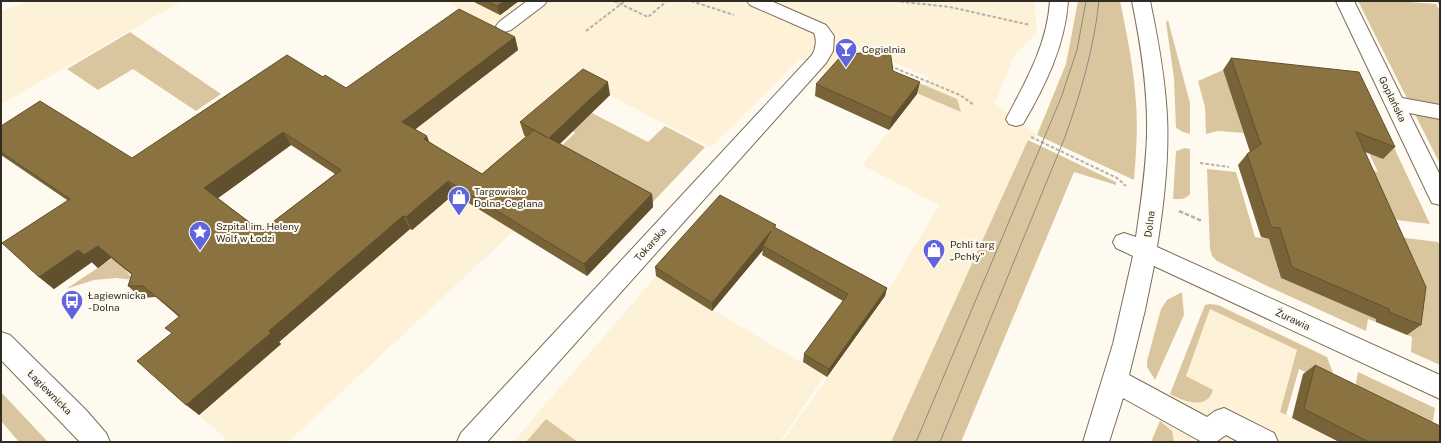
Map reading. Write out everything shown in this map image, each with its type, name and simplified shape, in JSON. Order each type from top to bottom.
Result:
[{"type":"street","points":[[505,26],[538,1]]},
{"type":"street","name":"Tokarska","points":[[470,442],[819,59],[824,51],[825,43],[825,36],[820,29],[756,1]]},
{"type":"street","points":[[1016,119],[1053,42],[1060,1]]},
{"type":"street","name":"Dolna","points":[[1096,442],[1116,381],[1146,252],[1152,201],[1157,134],[1154,84],[1147,30],[1141,1]]},
{"type":"street","name":"Goplańska","points":[[1345,1],[1440,197]]},
{"type":"street","points":[[1396,104],[1440,112]]},
{"type":"street","name":"Żurawia","points":[[1124,242],[1440,387]]},
{"type":"street","name":"Łagiewnicka","points":[[1,343],[98,442]]},
{"type":"street","points":[[1116,381],[1209,432],[1224,420],[1265,442]]},
{"type":"path","points":[[614,1],[648,17],[667,1]]},
{"type":"path","points":[[586,32],[625,1]]},
{"type":"path","points":[[691,1],[734,15]]},
{"type":"path","points":[[894,1],[950,7],[1007,21],[1056,30]]},
{"type":"path","points":[[1438,1],[1440,5]]},
{"type":"path","points":[[853,50],[868,56]]},
{"type":"path","points":[[889,65],[960,95],[974,105]]},
{"type":"path","points":[[1030,137],[1118,178],[1138,196],[1202,221]]},
{"type":"path","points":[[1200,163],[1229,166]]},
{"type":"shaded area","points":[[29,1],[182,1],[1,104],[1,12]]},
{"type":"shaded area","name":"Targowisko Dolna-Ceglana","points":[[445,1],[1034,1],[1037,33],[1015,54],[995,103],[1037,135],[1028,141],[891,442],[782,442],[885,296],[939,205],[862,165],[930,78],[854,45],[826,70],[799,58],[761,98],[710,147],[585,83],[524,135],[538,143],[514,231],[288,442],[229,442],[199,415],[281,344],[279,342],[410,229],[412,230],[472,178],[360,96],[473,16]]},
{"type":"shaded area","points":[[1078,1],[1120,1],[1134,78],[1137,113],[1134,180],[1037,135],[1066,64]]},
{"type":"shaded area","points":[[1358,1],[1397,1],[1436,4],[1440,11],[1440,164]]},
{"type":"shaded area","points":[[1168,20],[1190,103],[1190,134],[1176,128],[1174,78],[1166,22]]},
{"type":"shaded area","points":[[130,32],[221,94],[196,111],[133,69],[98,90],[67,69]]},
{"type":"shaded area","points":[[858,57],[957,99],[961,112],[851,65]]},
{"type":"shaded area","points":[[1223,70],[1244,133],[1218,131],[1206,134],[1205,107],[1198,81]]},
{"type":"shaded area","points":[[587,112],[592,113],[648,142],[665,126],[705,147],[651,204],[557,150],[575,133],[570,128]]},
{"type":"shaded area","points":[[1382,122],[1430,224],[1388,219],[1304,145],[1378,172],[1369,153]]},
{"type":"shaded area","points":[[1028,140],[1116,182],[1116,185],[1074,172],[961,442],[891,442]]},
{"type":"shaded area","points":[[1185,148],[1190,149],[1190,194],[1184,198],[1173,199],[1176,151]]},
{"type":"shaded area","points":[[1207,169],[1236,172],[1255,237],[1269,239],[1281,278],[1342,304],[1398,237],[1438,242],[1440,247],[1440,365],[1411,352],[1412,337],[1407,335],[1380,299],[1376,322],[1368,319],[1366,331],[1265,285],[1217,261],[1212,256],[1210,249]]},
{"type":"shaded area","points":[[114,257],[134,280],[116,278],[94,280],[66,289]]},
{"type":"shaded area","points":[[656,276],[824,376],[780,442],[513,442]]},
{"type":"shaded area","points":[[1182,292],[1184,315],[1155,380],[1147,367],[1147,361],[1161,309],[1167,300]]},
{"type":"shaded area","points":[[1205,305],[1218,305],[1299,344],[1280,412],[1337,442],[1151,442]]},
{"type":"shaded area","points":[[1205,305],[1218,305],[1327,357],[1333,373],[1330,384],[1299,369],[1286,415],[1280,412],[1297,350],[1210,309],[1186,376],[1213,390],[1206,400],[1200,402],[1188,401],[1170,394]]},
{"type":"shaded area","points":[[1358,372],[1435,408],[1430,437],[1353,399]]},
{"type":"shaded area","points":[[1,392],[48,442],[19,442],[1,421]]},
{"type":"shaded area","points":[[546,419],[578,442],[526,442]]},
{"type":"shaded area","points":[[1160,421],[1172,431],[1174,442],[1151,442]]},
{"type":"building","points":[[487,1],[505,1],[497,6]]},
{"type":"building","points":[[459,9],[515,37],[402,122],[427,136],[424,139],[482,174],[534,130],[520,122],[583,69],[608,82],[549,138],[652,194],[584,264],[448,181],[406,217],[403,216],[269,331],[271,333],[186,405],[137,361],[172,333],[165,328],[180,316],[143,286],[128,286],[132,274],[98,246],[84,255],[78,250],[39,277],[2,243],[70,199],[1,152],[1,126],[40,101],[132,158],[287,55],[323,77],[325,75],[346,88]],"holes":[[[283,132],[341,170],[261,231],[204,188]]]},
{"type":"building","points":[[890,50],[893,71],[920,82],[892,118],[816,84],[842,55]]},
{"type":"building","points":[[1231,58],[1359,72],[1395,147],[1356,132],[1426,287],[1421,325],[1389,312],[1389,309],[1292,267],[1280,228],[1271,227],[1247,154],[1262,143],[1260,142]]},
{"type":"building","points":[[720,195],[776,225],[774,227],[887,288],[829,369],[804,354],[848,294],[763,246],[771,231],[712,303],[655,267]]},
{"type":"building","points":[[1315,365],[1440,426],[1440,442],[1369,442],[1304,409]]},
{"type":"tram line","points":[[916,442],[1061,98],[1077,50],[1086,1]]},
{"type":"tram line","points":[[940,442],[1065,137],[1086,70],[1094,36],[1099,1]]},
{"type":"place","name":"Cegielnia","points":[[846,68]]},
{"type":"place","name":"Targowisko Dolna-Ceglana","points":[[459,216]]},
{"type":"place","name":"Szpital im. Heleny Wolf w Łodzi","points":[[200,252]]},
{"type":"place","name":"Pchli targ „Pchły”","points":[[934,270]]},
{"type":"place","name":"Łagiewnicka - Dolna","points":[[72,320]]}]
